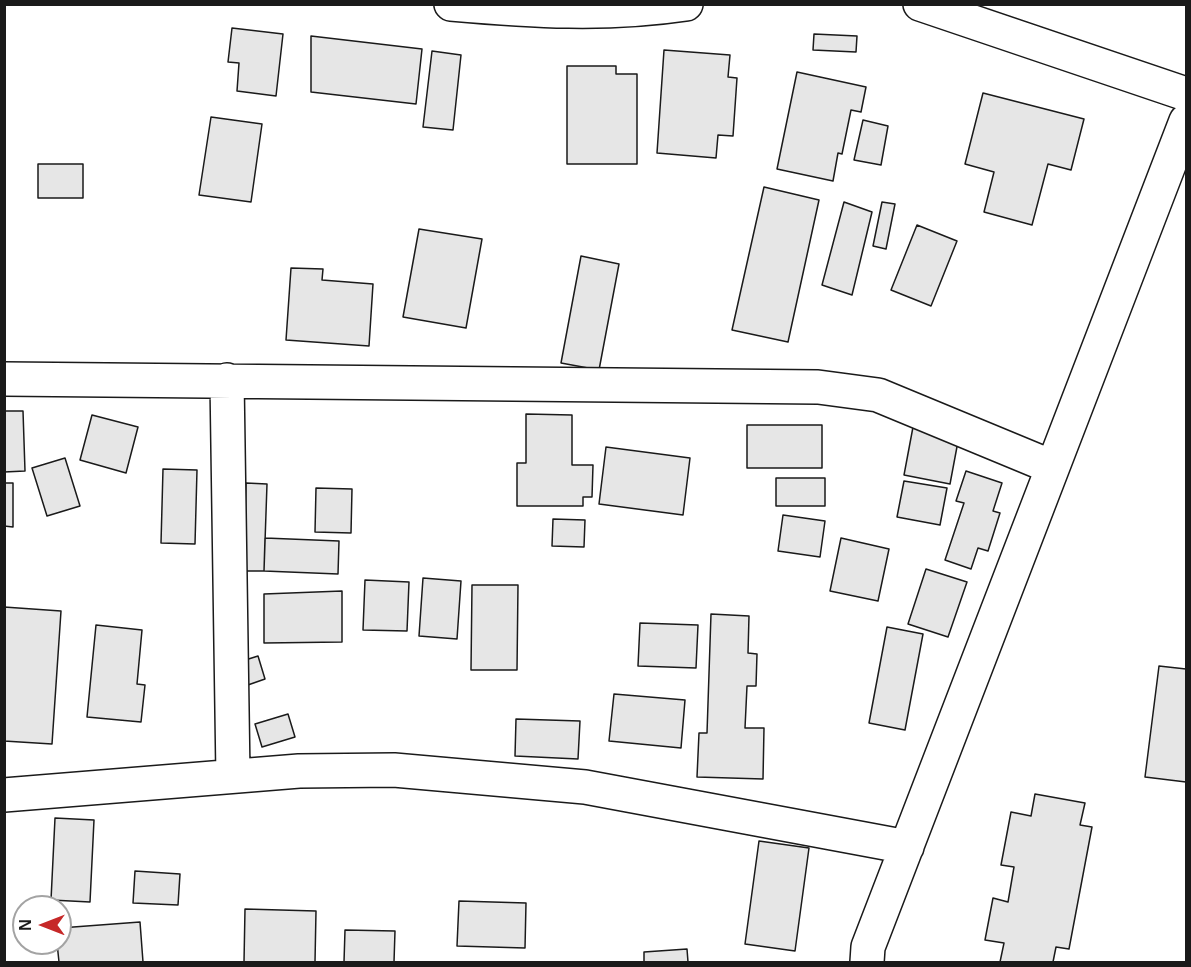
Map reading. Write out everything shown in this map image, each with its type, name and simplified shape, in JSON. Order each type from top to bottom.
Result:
[{"type":"street","points":[[451,4],[559,14],[655,9],[686,4]]},
{"type":"street","points":[[920,4],[1186,94]]},
{"type":"street","points":[[867,963],[868,947],[980,664],[1052,467],[1186,121]]},
{"type":"street","points":[[4,379],[818,387],[878,395],[1052,467]]},
{"type":"street","points":[[226,380],[233,776]]},
{"type":"street","points":[[4,795],[299,771],[394,770],[585,787],[907,847]]},
{"type":"building","points":[[232,28],[283,34],[276,96],[237,91],[239,63],[228,62]]},
{"type":"building","points":[[814,34],[857,36],[856,52],[813,50]]},
{"type":"building","points":[[311,36],[422,49],[416,104],[311,92]]},
{"type":"building","points":[[664,50],[730,55],[728,77],[737,78],[733,136],[718,135],[716,158],[657,153]]},
{"type":"building","points":[[432,51],[461,55],[453,130],[423,127]]},
{"type":"building","points":[[567,66],[616,66],[616,74],[637,74],[637,164],[567,164]]},
{"type":"building","points":[[797,72],[866,87],[861,112],[851,110],[842,154],[838,153],[833,181],[777,169]]},
{"type":"building","points":[[983,93],[1084,119],[1071,170],[1048,164],[1032,225],[984,212],[994,172],[965,164]]},
{"type":"building","points":[[211,117],[262,124],[251,202],[199,195]]},
{"type":"building","points":[[863,120],[888,126],[881,165],[854,160]]},
{"type":"building","points":[[38,164],[83,164],[83,198],[38,198]]},
{"type":"building","points":[[764,187],[819,200],[788,342],[732,330]]},
{"type":"building","points":[[844,202],[872,212],[852,295],[822,285]]},
{"type":"building","points":[[882,202],[895,204],[886,249],[873,246]]},
{"type":"building","points":[[917,225],[957,241],[931,306],[891,290]]},
{"type":"building","points":[[419,229],[482,239],[466,328],[403,317]]},
{"type":"building","points":[[581,256],[619,264],[599,370],[561,363]]},
{"type":"building","points":[[291,268],[323,269],[322,280],[373,284],[369,346],[286,340]]},
{"type":"building","points":[[4,411],[23,411],[25,471],[4,472]]},
{"type":"building","points":[[526,414],[572,415],[572,465],[593,465],[592,497],[583,497],[583,506],[517,506],[517,463],[526,463]]},
{"type":"building","points":[[92,415],[138,427],[126,473],[80,460]]},
{"type":"building","points":[[747,425],[822,425],[822,468],[747,468]]},
{"type":"building","points":[[913,427],[959,436],[950,484],[904,475]]},
{"type":"building","points":[[606,447],[690,458],[683,515],[599,504]]},
{"type":"building","points":[[65,458],[80,506],[47,516],[32,468]]},
{"type":"building","points":[[163,469],[197,470],[195,544],[161,543]]},
{"type":"building","points":[[966,471],[1002,483],[993,511],[1000,513],[988,551],[978,548],[971,569],[945,560],[964,503],[956,501]]},
{"type":"building","points":[[776,478],[825,478],[825,506],[776,506]]},
{"type":"building","points":[[904,481],[947,488],[940,525],[897,517]]},
{"type":"building","points":[[4,483],[13,483],[13,527],[4,526]]},
{"type":"building","points":[[246,483],[267,484],[264,571],[244,571]]},
{"type":"building","points":[[316,488],[352,489],[351,533],[315,532]]},
{"type":"building","points":[[783,515],[825,521],[820,557],[778,551]]},
{"type":"building","points":[[553,519],[585,520],[584,547],[552,546]]},
{"type":"building","points":[[265,538],[339,541],[338,574],[264,571]]},
{"type":"building","points":[[841,538],[889,549],[878,601],[830,591]]},
{"type":"building","points":[[926,569],[967,582],[948,637],[908,624]]},
{"type":"building","points":[[423,578],[461,581],[457,639],[419,636]]},
{"type":"building","points":[[365,580],[409,582],[407,631],[363,630]]},
{"type":"building","points":[[472,585],[518,585],[517,670],[471,670]]},
{"type":"building","points":[[342,591],[342,642],[264,643],[264,594]]},
{"type":"building","points":[[4,607],[61,611],[52,744],[4,741]]},
{"type":"building","points":[[711,614],[749,616],[748,653],[757,654],[756,686],[747,686],[745,728],[764,728],[763,779],[697,777],[699,733],[707,733]]},
{"type":"building","points":[[640,623],[698,625],[696,668],[638,666]]},
{"type":"building","points":[[96,625],[142,630],[137,684],[145,685],[141,722],[87,717]]},
{"type":"building","points":[[887,627],[923,634],[905,730],[869,723]]},
{"type":"building","points":[[258,656],[265,679],[245,686],[239,662]]},
{"type":"building","points":[[1159,666],[1186,669],[1186,782],[1145,777]]},
{"type":"building","points":[[614,694],[685,700],[681,748],[609,741]]},
{"type":"building","points":[[288,714],[295,737],[262,747],[255,724]]},
{"type":"building","points":[[516,719],[580,721],[578,759],[515,756]]},
{"type":"building","points":[[1035,794],[1085,803],[1080,825],[1092,827],[1069,949],[1056,947],[1053,962],[1000,962],[1004,943],[985,940],[993,898],[1008,902],[1014,867],[1001,865],[1011,812],[1031,816]]},
{"type":"building","points":[[55,818],[94,820],[90,902],[72,901],[72,895],[51,895]]},
{"type":"building","points":[[759,841],[809,848],[795,951],[745,944]]},
{"type":"building","points":[[135,871],[180,874],[178,905],[133,903]]},
{"type":"building","points":[[459,901],[526,903],[525,948],[457,946]]},
{"type":"building","points":[[245,909],[316,911],[315,962],[244,962]]},
{"type":"building","points":[[140,922],[143,962],[59,962],[58,955],[72,955],[72,927]]},
{"type":"building","points":[[345,930],[395,931],[394,962],[344,962]]},
{"type":"building","points":[[687,949],[688,962],[644,962],[644,952]]}]
